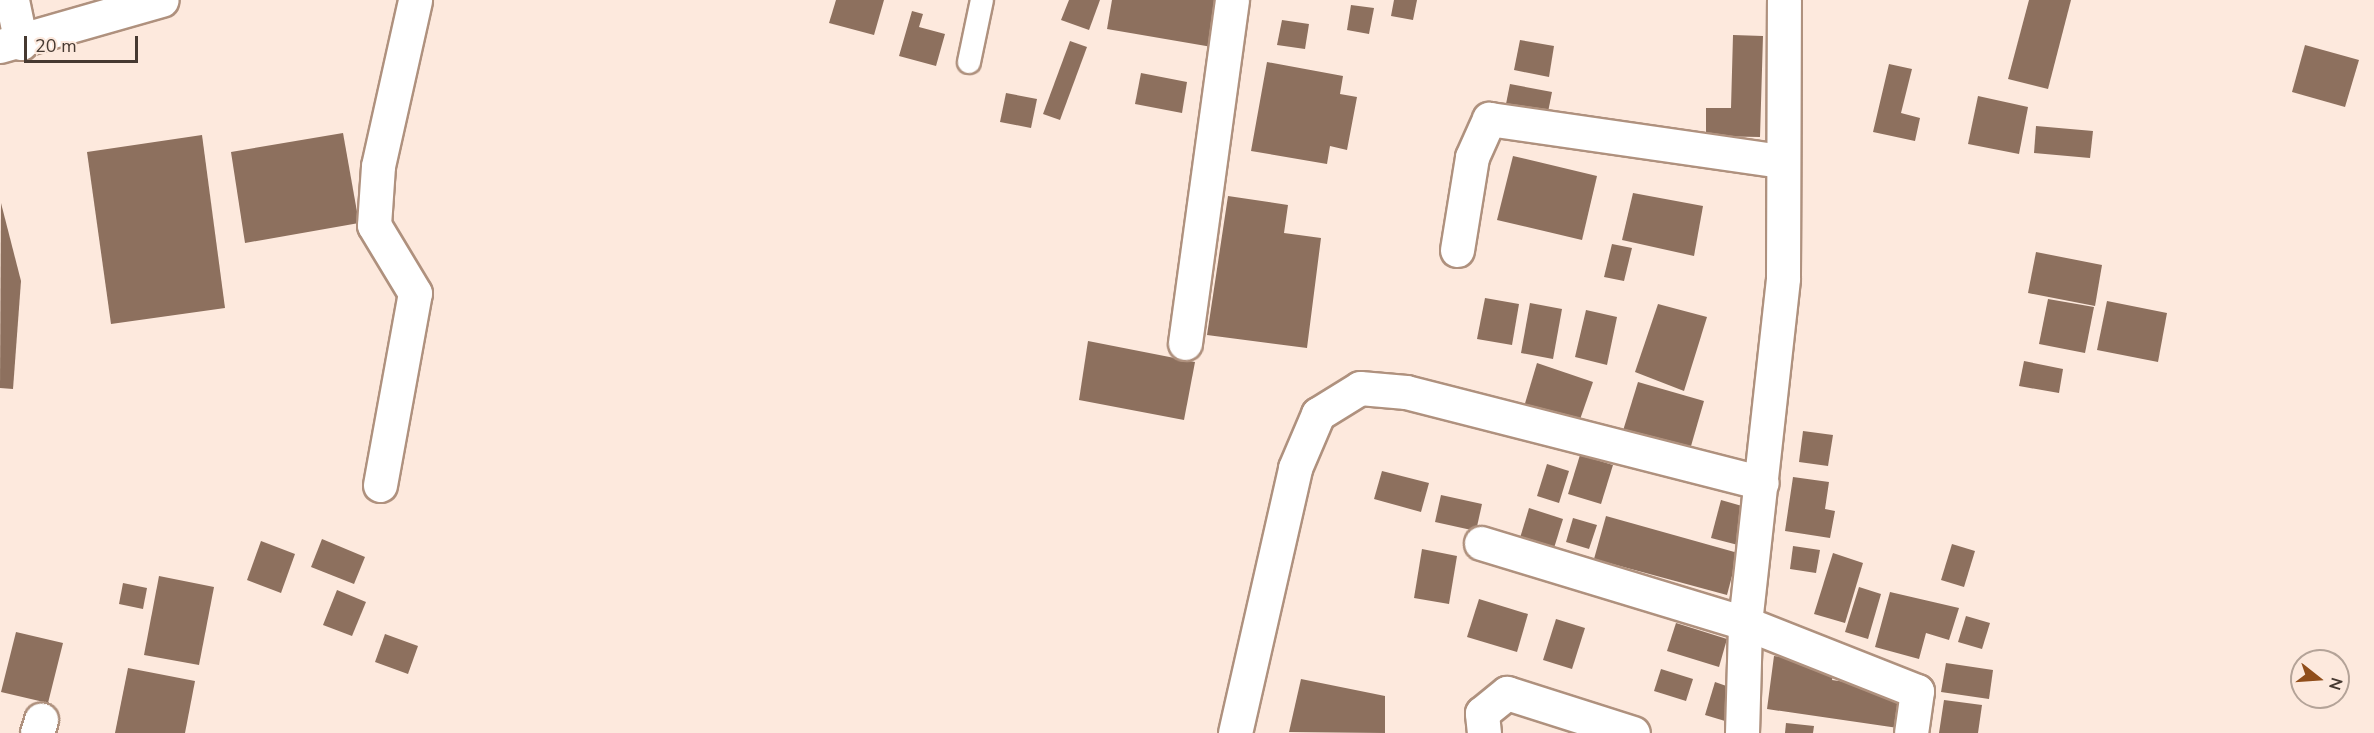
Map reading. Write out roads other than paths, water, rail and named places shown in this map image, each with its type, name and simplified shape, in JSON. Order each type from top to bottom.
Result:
[{"type":"main road","points":[[12,0],[11,44],[162,0]]},
{"type":"main road","points":[[380,484],[415,293],[374,225],[378,166],[415,0]]},
{"type":"main road","points":[[1185,343],[1232,0]]},
{"type":"main road","points":[[1742,733],[1745,623],[1783,278],[1780,160],[1784,0]]},
{"type":"main road","points":[[1457,250],[1472,156],[1489,119],[1780,160]]},
{"type":"main road","points":[[1235,733],[1295,468],[1318,414],[1360,388],[1406,392],[1762,483]]},
{"type":"main road","points":[[1481,543],[1745,623],[1917,691],[1911,733]]},
{"type":"main road","points":[[1484,733],[1482,712],[1507,693],[1633,733]]},
{"type":"lane","points":[[969,62],[982,0]]}]
